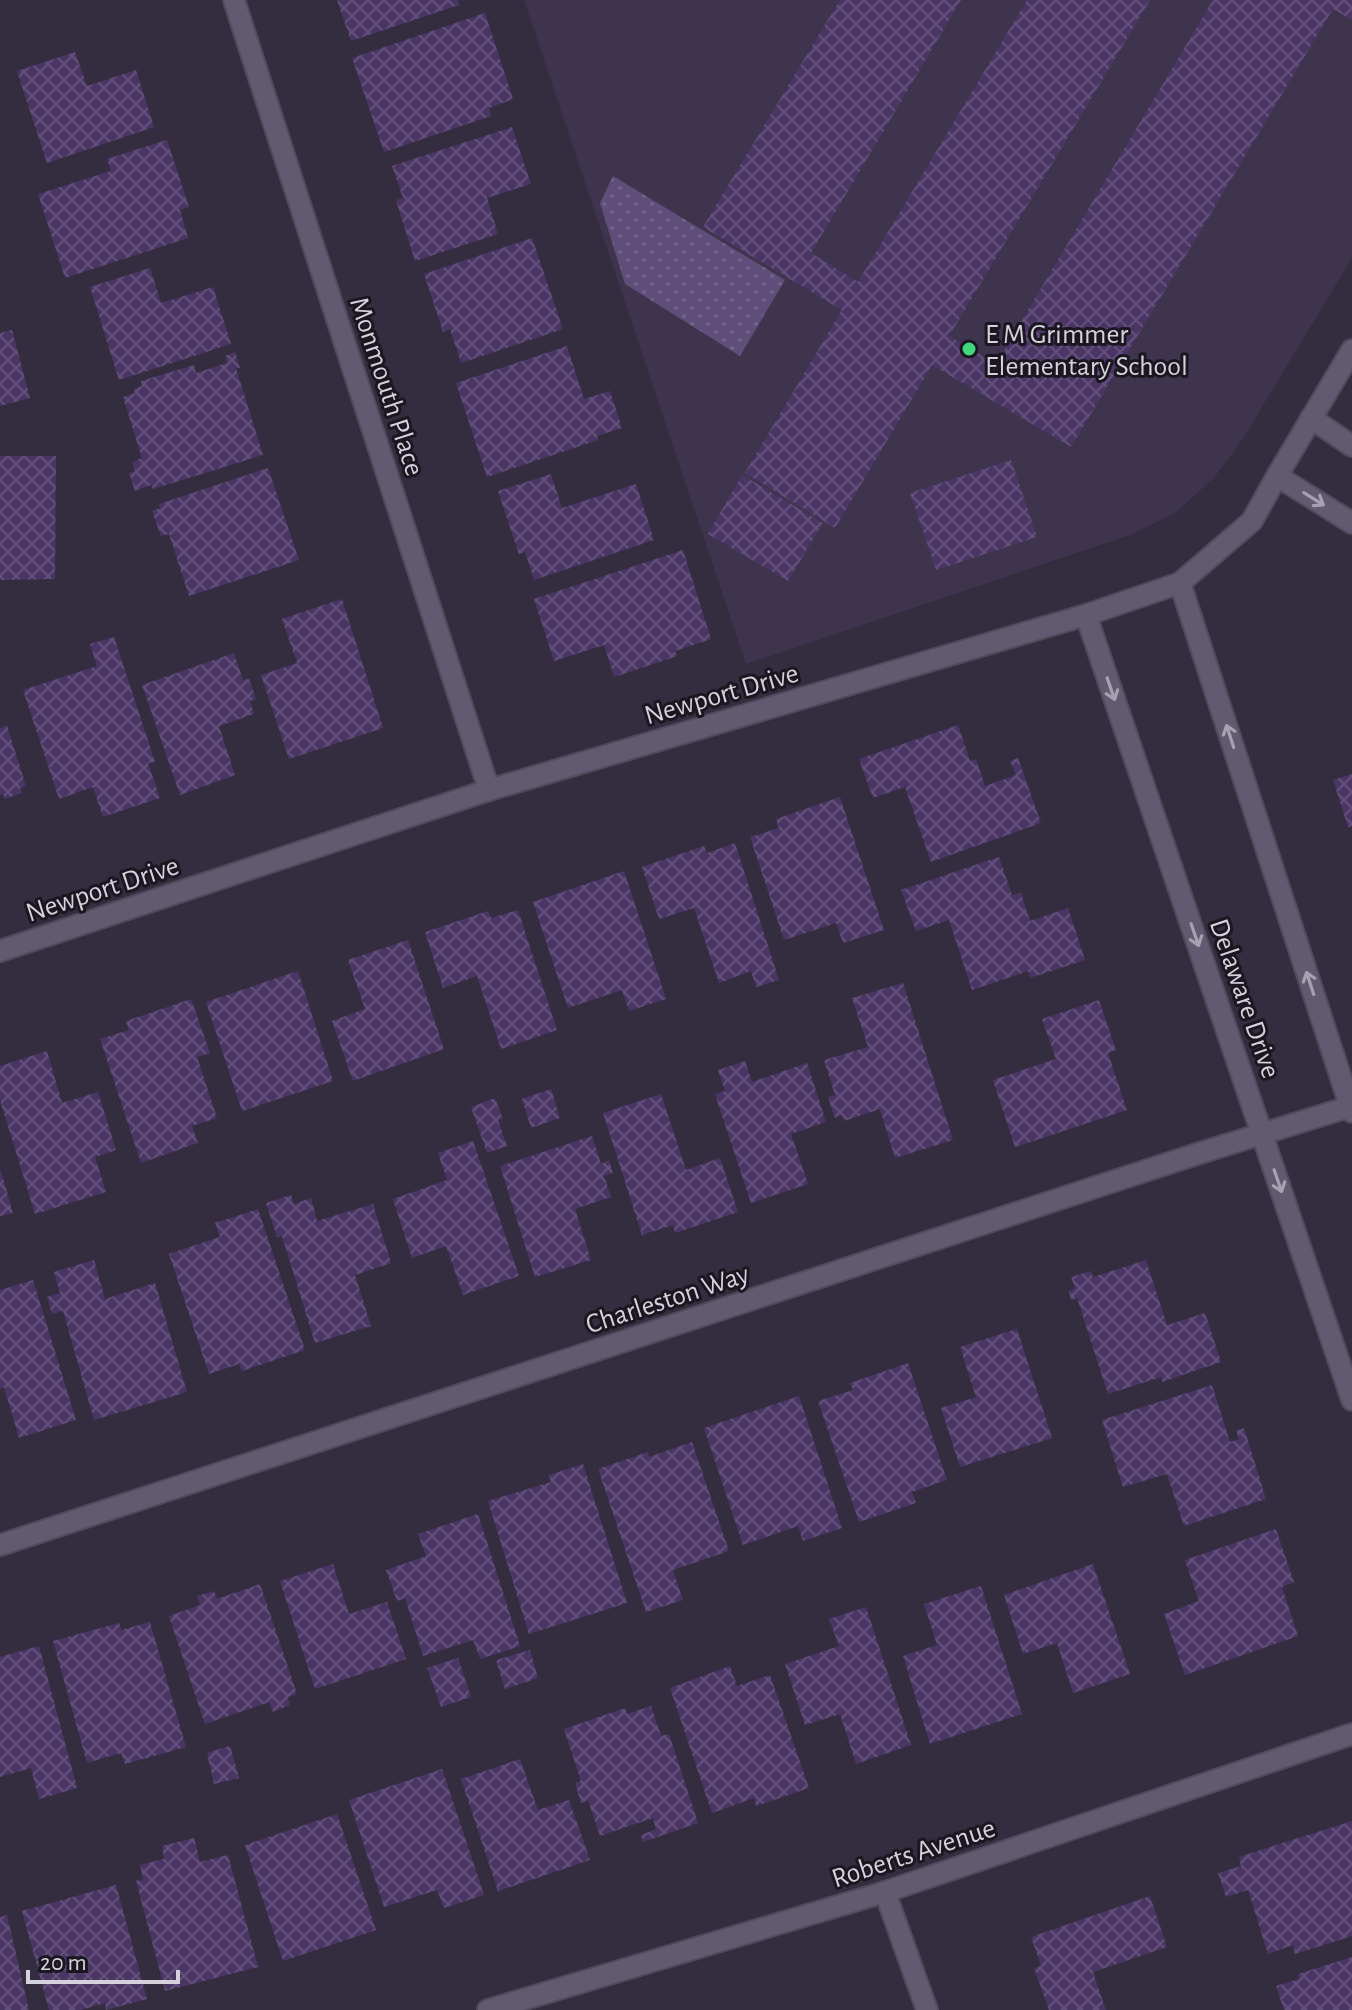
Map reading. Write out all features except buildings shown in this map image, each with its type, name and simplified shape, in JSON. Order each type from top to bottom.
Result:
[{"type":"street","name":"Monmouth Place","points":[[234,0],[489,790]]},
{"type":"street","name":"Newport Drive","points":[[0,951],[489,790],[1086,615],[1180,583],[1252,521],[1352,350]]},
{"type":"street","points":[[1311,418],[1352,446]]},
{"type":"street","points":[[1277,476],[1352,523]]},
{"type":"street","points":[[1180,583],[1351,1108]]},
{"type":"street","name":"Delaware Drive","points":[[1086,615],[1352,1400]]},
{"type":"street","name":"Charleston Way","points":[[0,1545],[1262,1133],[1351,1108]]},
{"type":"street","name":"Roberts Avenue","points":[[488,2010],[885,1892],[1352,1734]]},
{"type":"street","points":[[885,1892],[927,2010]]},
{"type":"shaded area","name":"E M Grimmer Elementary School","points":[[524,0],[1352,0],[1352,258],[1242,440],[1214,478],[1174,514],[1130,535],[746,664]]},
{"type":"shaded area","points":[[613,176],[785,280],[740,356],[625,284],[600,203]]},
{"type":"place","name":"E M Grimmer Elementary School","points":[[969,349]]}]
